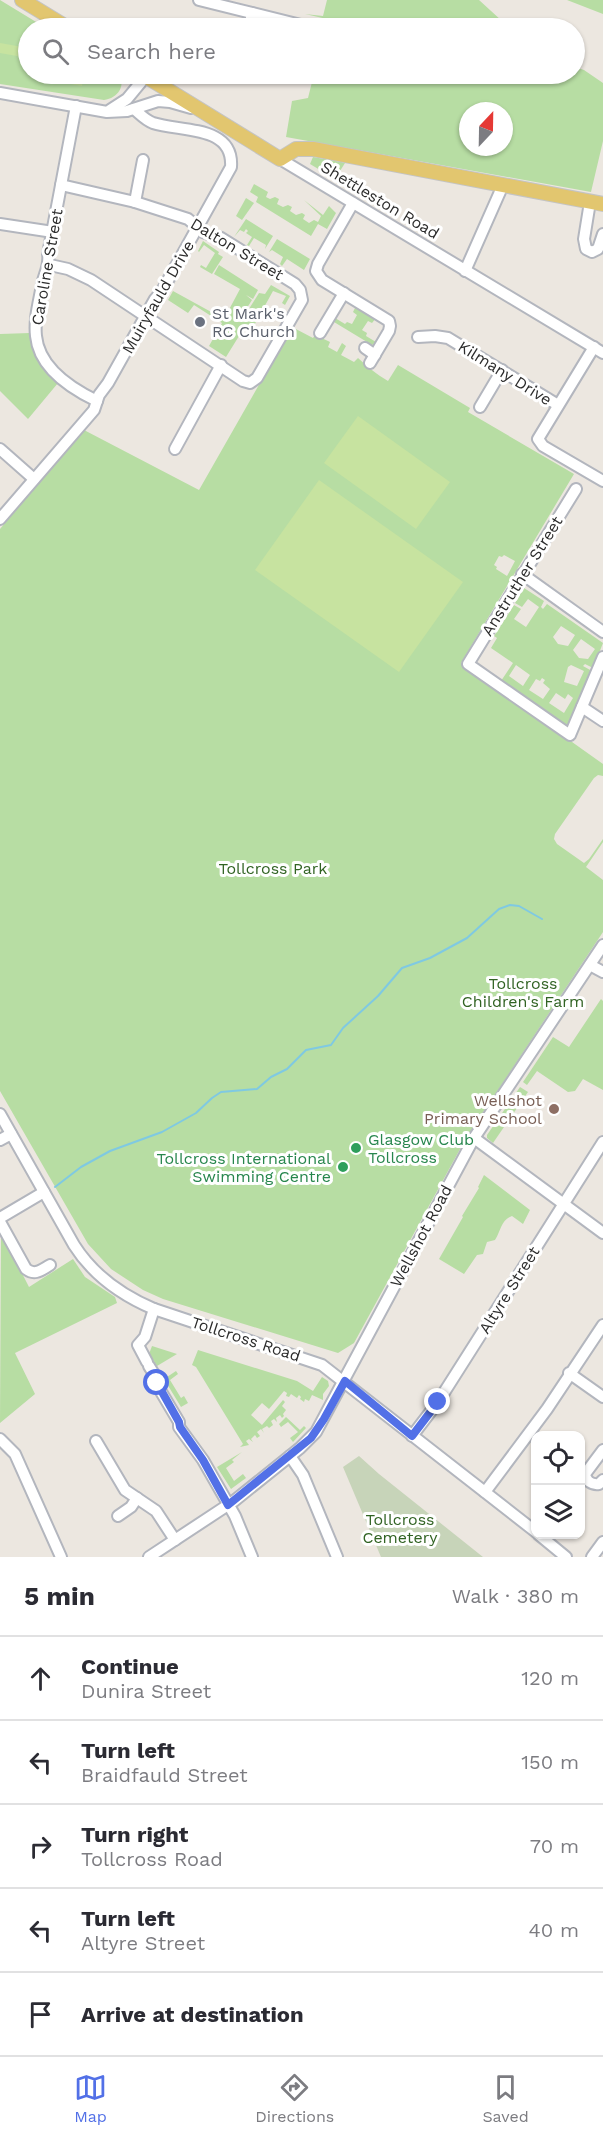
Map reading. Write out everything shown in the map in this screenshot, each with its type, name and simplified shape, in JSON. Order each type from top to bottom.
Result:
[{"type":"main road","points":[[22,0],[52,18]]},
{"type":"main road","name":"Shettleston Road","points":[[159,84],[280,159]]},
{"type":"main road","points":[[280,159],[296,149],[313,149],[597,203]]},
{"type":"street","points":[[199,0],[272,18]]},
{"type":"street","points":[[251,18],[252,13]]},
{"type":"street","points":[[107,112],[127,99],[138,84]]},
{"type":"street","points":[[0,93],[107,112],[134,109],[152,102],[164,101],[203,111]]},
{"type":"street","name":"Caroline Street","points":[[76,106],[48,254],[50,265],[45,272],[36,319],[36,336],[40,351],[48,366],[63,380],[97,401]]},
{"type":"street","name":"Muiryfauld Drive","points":[[0,519],[91,414],[228,173],[231,160],[229,149],[223,141],[215,136],[154,123],[143,118],[134,109]]},
{"type":"street","name":"Shettleston Road","points":[[280,159],[599,350]]},
{"type":"street","points":[[135,202],[143,160]]},
{"type":"street","name":"Dalton Street","points":[[61,185],[135,202],[188,219],[205,233],[221,238],[295,284],[302,295],[301,302],[257,378],[250,383],[243,381],[221,365]]},
{"type":"street","points":[[465,271],[503,185]]},
{"type":"street","points":[[353,202],[316,271],[322,280],[389,321],[389,331],[373,359],[364,348]]},
{"type":"street","points":[[597,203],[584,239],[586,249],[592,252],[598,249],[603,234]]},
{"type":"street","points":[[0,224],[53,232]]},
{"type":"street","points":[[50,265],[80,273],[221,365],[175,449]]},
{"type":"street","points":[[335,331],[322,329],[344,293]]},
{"type":"street","name":"Kilmany Drive","points":[[418,337],[448,338],[558,405]]},
{"type":"street","points":[[599,350],[558,405],[538,439],[539,444],[603,481]]},
{"type":"street","points":[[480,407],[501,370]]},
{"type":"street","points":[[0,449],[34,478]]},
{"type":"street","name":"Anstruther Street","points":[[576,489],[468,664],[570,735],[582,707]]},
{"type":"street","points":[[522,574],[603,632]]},
{"type":"street","points":[[603,657],[582,707],[603,721]]},
{"type":"street","name":"Wellshot Road","points":[[150,1557],[228,1505],[290,1456],[316,1432],[474,1138],[603,945]]},
{"type":"street","points":[[590,965],[603,972]]},
{"type":"street","name":"Tollcross Road","points":[[0,1114],[85,1262],[119,1292],[154,1309],[322,1365],[531,1528]]},
{"type":"street","points":[[0,1140],[11,1134]]},
{"type":"street","points":[[474,1138],[603,1233]]},
{"type":"street","name":"Altyre Street","points":[[412,1436],[438,1402],[603,1142]]},
{"type":"street","points":[[44,1192],[0,1220],[26,1269],[31,1273],[36,1273],[50,1265]]},
{"type":"street","points":[[154,1309],[145,1337],[138,1345],[156,1378],[153,1387],[203,1460],[228,1505],[252,1557]]},
{"type":"street","points":[[485,1492],[547,1409],[603,1325]]},
{"type":"street","points":[[569,1373],[603,1397]]},
{"type":"street","points":[[0,1439],[15,1454],[61,1557]]},
{"type":"street","points":[[96,1441],[125,1490],[152,1507],[160,1515],[175,1540]]},
{"type":"street","points":[[603,1451],[585,1474],[592,1484],[599,1484],[603,1480]]},
{"type":"street","points":[[290,1456],[303,1475],[337,1557]]},
{"type":"street","points":[[118,1516],[132,1507],[137,1498]]},
{"type":"street","name":"Tollcross Road","points":[[544,1539],[566,1557]]},
{"type":"street","points":[[592,1557],[603,1542]]},
{"type":"green space","points":[[0,0],[30,18],[18,18],[18,84],[122,84],[117,94],[104,100],[0,84]]},
{"type":"green space","points":[[327,0],[479,0],[499,18],[323,18],[305,14],[323,16]]},
{"type":"green space","points":[[567,0],[603,0],[603,14]]},
{"type":"green space","points":[[0,43],[18,46],[18,56],[0,53]]},
{"type":"green space","points":[[585,71],[603,83],[603,141],[591,192],[286,137],[292,101],[308,98],[312,84],[585,84]]},
{"type":"green space","points":[[313,157],[345,163],[335,179],[310,164]]},
{"type":"green space","points":[[254,184],[268,192],[266,197],[279,199],[277,204],[292,207],[290,211],[296,215],[302,213],[305,215],[303,219],[309,223],[314,220],[318,222],[321,216],[304,200],[323,215],[329,206],[336,213],[327,229],[318,224],[311,236],[256,202],[258,197],[250,192]]},
{"type":"green space","points":[[246,198],[254,203],[242,220],[236,216]]},
{"type":"green space","points":[[246,219],[273,236],[265,249],[266,245],[254,238],[249,246],[247,245],[252,237],[246,233],[248,231],[246,229],[244,232],[240,230],[234,237]]},
{"type":"green space","points":[[277,239],[310,259],[304,270],[287,259],[282,266],[280,264],[283,257],[272,250],[269,252]]},
{"type":"green space","points":[[203,241],[223,257],[212,274],[200,267],[201,265],[206,268],[215,253],[204,245],[198,251]]},
{"type":"green space","points":[[219,265],[258,290],[253,299],[246,295],[252,300],[245,311],[247,312],[259,293],[265,294],[271,285],[290,296],[285,305],[282,303],[286,296],[273,291],[251,331],[244,328],[226,357],[209,346],[222,323],[194,305],[188,313],[168,300],[173,291],[224,319],[240,289],[214,274]]},
{"type":"green space","points":[[356,306],[376,318],[372,323],[368,321],[362,330],[367,333],[366,336],[376,342],[372,345],[334,322],[335,318],[345,324],[347,322],[352,324],[357,315],[353,312]]},
{"type":"green space","name":"Tollcross Park","points":[[292,327],[313,338],[315,335],[330,342],[328,347],[337,352],[342,343],[346,346],[341,355],[354,362],[358,358],[388,381],[398,365],[470,408],[468,412],[574,474],[461,663],[603,764],[603,776],[598,775],[594,778],[555,834],[554,839],[557,844],[584,863],[603,839],[586,867],[603,880],[603,932],[494,1096],[488,1097],[485,1109],[465,1140],[354,1343],[338,1353],[163,1299],[143,1290],[111,1269],[88,1244],[0,1091],[0,529],[84,430],[199,490]],"holes":[[[504,555],[515,561],[507,576],[494,565],[499,556]]]},
{"type":"green space","points":[[30,333],[39,361],[58,383],[28,419],[0,391],[0,334]]},
{"type":"green space","points":[[358,416],[450,482],[416,529],[324,463]]},
{"type":"green space","points":[[319,480],[463,582],[399,672],[255,570]]},
{"type":"green space","points":[[524,588],[544,601],[541,607],[543,609],[547,604],[603,643],[593,668],[585,664],[583,666],[592,671],[567,727],[501,681],[513,663],[491,648],[497,638],[494,636],[514,605],[521,609],[514,619],[526,627],[539,607],[528,599],[522,607],[515,603]],"holes":[[[561,626],[575,635],[568,646],[558,644],[553,637]],[[581,639],[595,649],[588,659],[579,658],[573,650]],[[516,665],[530,675],[523,686],[509,676]],[[571,665],[584,671],[577,686],[564,682],[568,667]],[[536,679],[545,680],[543,683],[550,689],[543,699],[529,690]],[[556,693],[565,699],[568,694],[573,698],[564,713],[549,703]]]},
{"type":"green space","points":[[601,999],[603,1001],[603,1090],[583,1079],[575,1091],[568,1092],[537,1071],[527,1085],[523,1082],[553,1037],[569,1047]]},
{"type":"green space","points":[[520,1087],[528,1092],[493,1143],[487,1135]]},
{"type":"green space","points":[[484,1175],[530,1210],[523,1224],[512,1216],[508,1218],[495,1240],[487,1242],[483,1254],[477,1255],[464,1274],[439,1259]]},
{"type":"green space","points":[[1,1232],[29,1287],[73,1259],[85,1277],[115,1297],[117,1303],[15,1353],[35,1394],[0,1423]]},
{"type":"green space","points":[[152,1346],[177,1354],[157,1366],[149,1354]]},
{"type":"green space","points":[[198,1350],[297,1381],[313,1391],[322,1377],[328,1381],[329,1386],[323,1394],[323,1400],[312,1395],[309,1401],[305,1399],[304,1402],[299,1395],[297,1398],[291,1394],[289,1397],[284,1391],[269,1409],[262,1403],[251,1415],[262,1425],[283,1400],[285,1402],[282,1406],[286,1410],[284,1416],[282,1418],[280,1415],[276,1418],[277,1422],[274,1419],[271,1421],[273,1425],[262,1429],[264,1433],[261,1429],[257,1432],[260,1436],[257,1438],[255,1435],[251,1439],[253,1442],[249,1439],[246,1441],[249,1445],[240,1447],[243,1444],[196,1367],[192,1365]]},
{"type":"green space","points":[[176,1371],[178,1374],[170,1380],[181,1398],[184,1396],[188,1403],[181,1407],[164,1379]]},
{"type":"green space","points":[[286,1417],[300,1430],[304,1426],[306,1428],[293,1442],[290,1438],[298,1432],[288,1422],[281,1427],[279,1424]]},
{"type":"green space","points":[[242,1452],[226,1468],[234,1481],[243,1474],[246,1478],[231,1489],[217,1467]]},
{"type":"green space","name":"Tollcross Cemetery","points":[[359,1456],[483,1557],[381,1557],[343,1467]]},
{"type":"waterway","points":[[55,1187],[81,1167],[110,1151],[162,1132],[196,1113],[221,1092],[257,1089],[271,1077],[287,1069],[306,1050],[331,1045],[343,1028],[378,996],[402,968],[430,958],[467,938],[499,909],[510,905],[519,906],[542,919]]},
{"type":"place","name":"St Mark's RC Church","points":[[200,322]]},
{"type":"place","name":"Wellshot Primary School","points":[[554,1109]]},
{"type":"place","name":"Glasgow Club Tollcross","points":[[356,1148]]},
{"type":"place","name":"Tollcross International Swimming Centre","points":[[343,1167]]},
{"type":"route","points":[[157,1383],[184,1435],[189,1438],[203,1460],[228,1505],[311,1438],[345,1381],[412,1436],[438,1402]]},
{"type":"park label","name":"Tollcross Children's Farm","points":[[523,992]]}]
